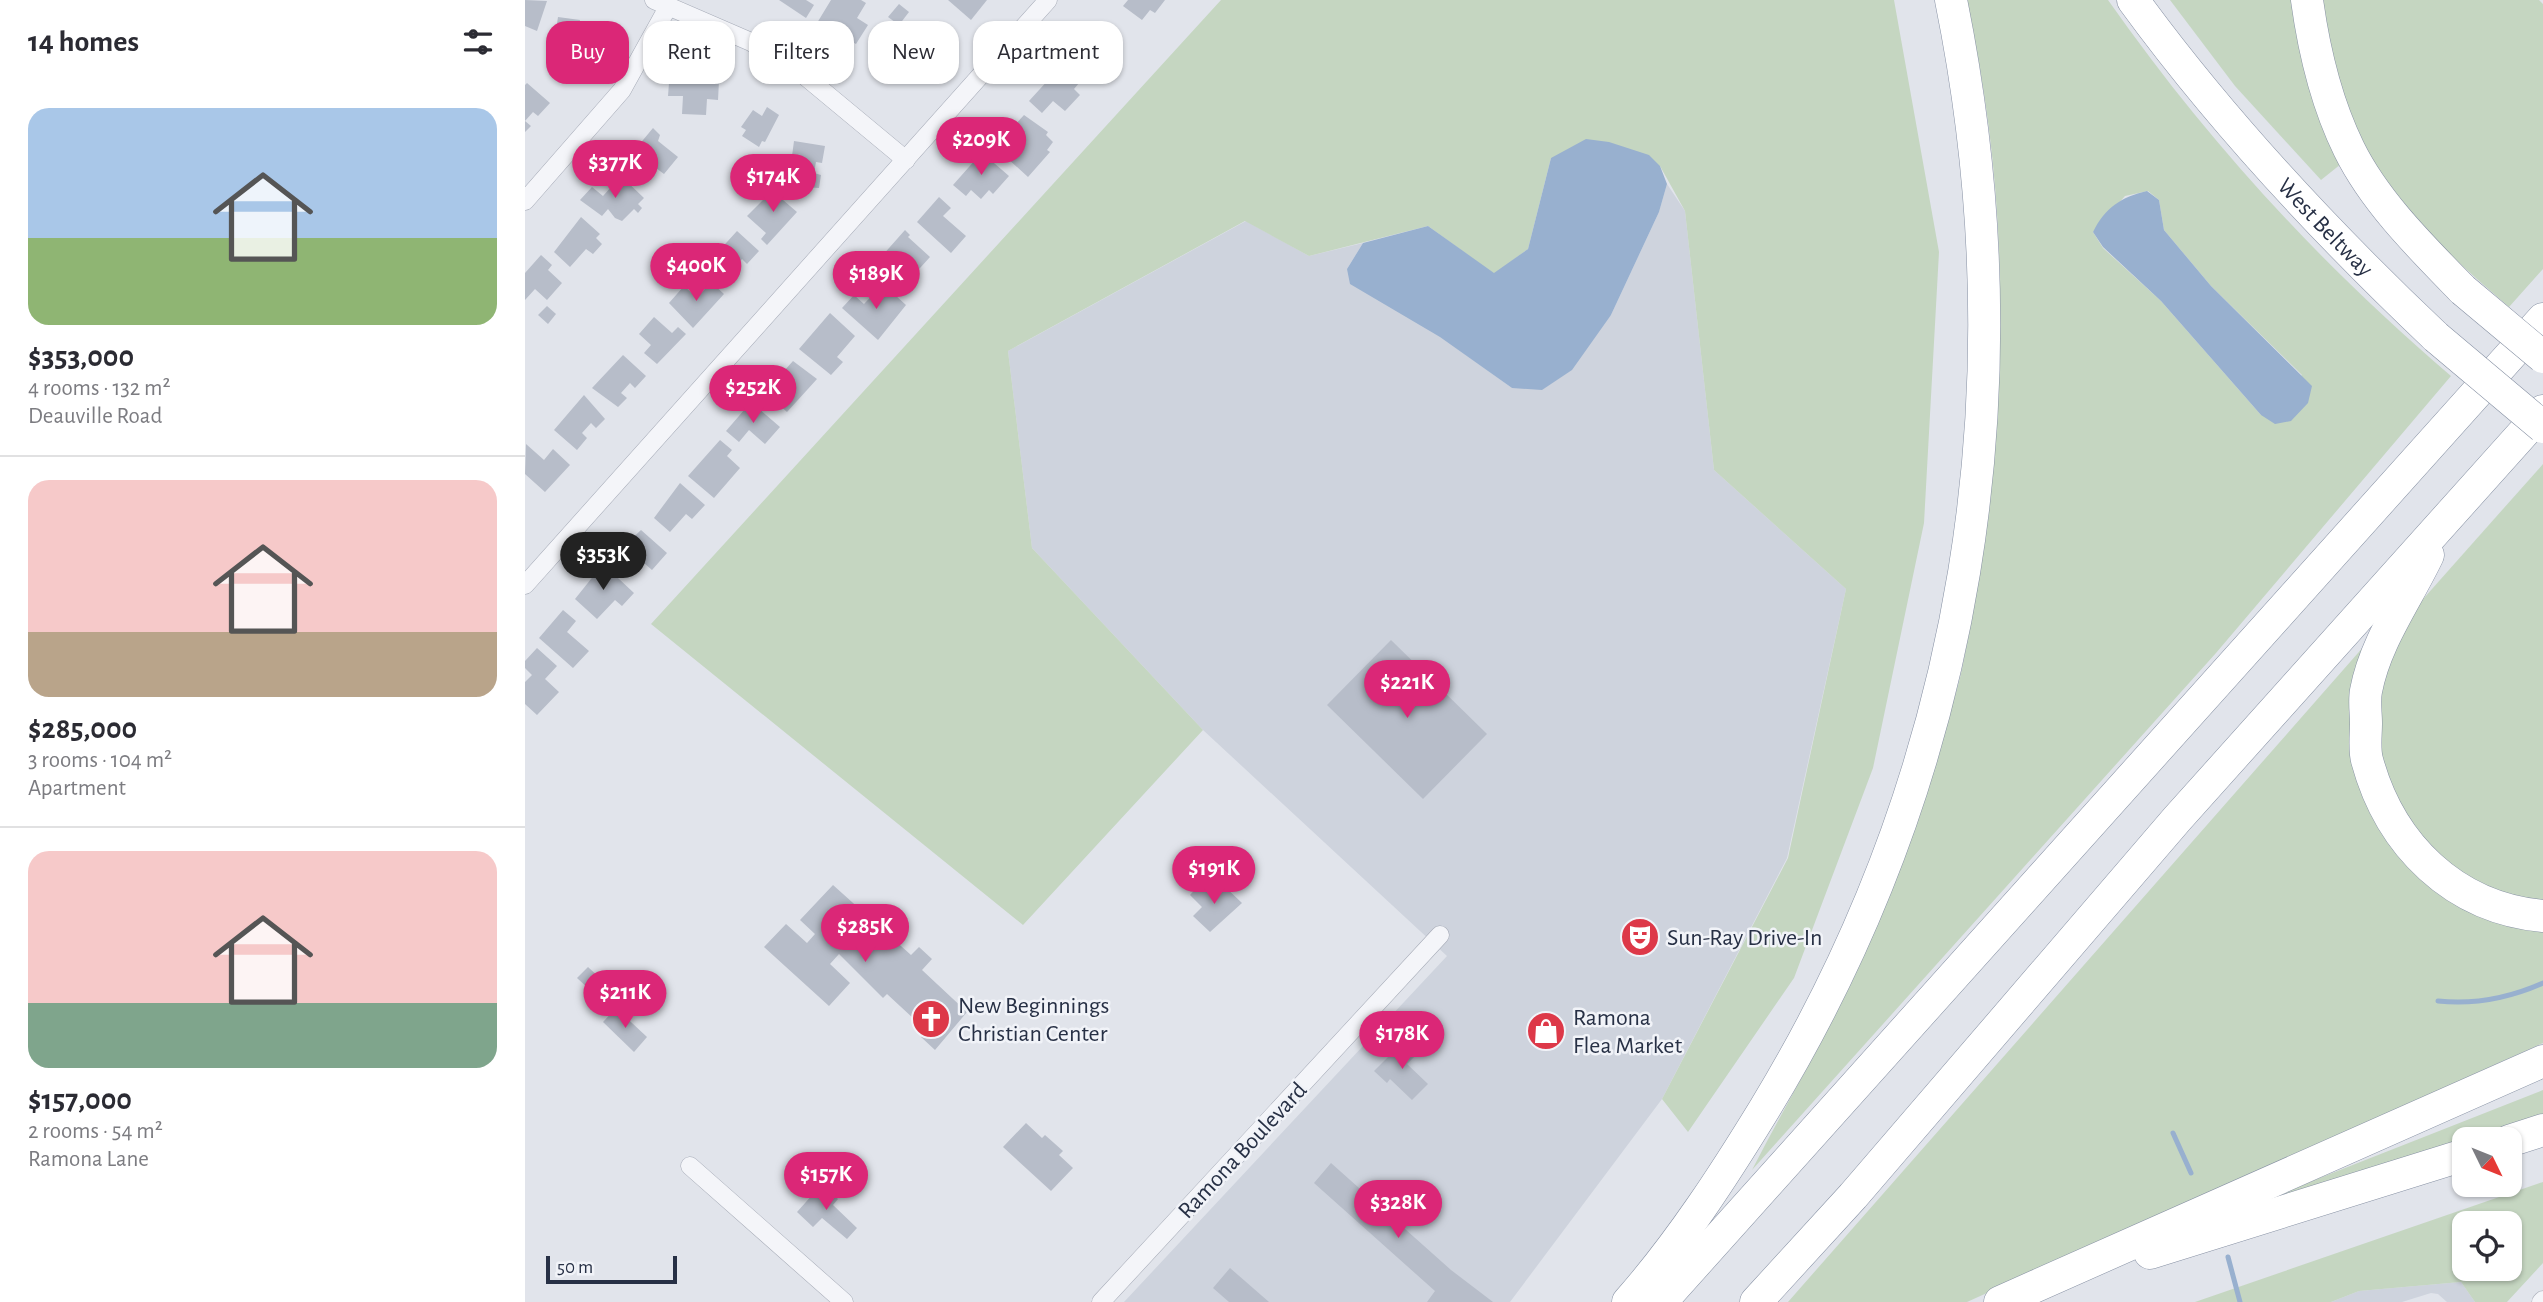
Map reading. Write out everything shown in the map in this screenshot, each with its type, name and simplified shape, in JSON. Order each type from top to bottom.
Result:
[{"type":"highway","points":[[1628,1302],[1725,1174],[1823,1007],[1876,891],[1938,704],[1970,544],[1979,478],[1985,382],[1983,218],[1973,120],[1951,0]]},
{"type":"highway","name":"West Beltway","points":[[2133,0],[2236,131],[2378,283],[2436,337],[2543,427]]},
{"type":"highway","points":[[2307,0],[2325,91],[2349,150],[2378,194],[2419,244],[2463,290],[2543,357]]},
{"type":"highway","points":[[1661,1302],[2543,319]]},
{"type":"highway","points":[[1756,1302],[1853,1196],[2177,819],[2543,411]]},
{"type":"highway","points":[[2447,518],[2378,655],[2366,692],[2366,759],[2392,820],[2406,844],[2423,863],[2464,892],[2496,907],[2543,916]]},
{"type":"highway","points":[[2004,1300],[2543,1062]]},
{"type":"highway","points":[[2522,1137],[2543,1130]]},
{"type":"highway","points":[[2004,1300],[2452,1159]]},
{"type":"street","points":[[525,585],[1048,0]]},
{"type":"street","points":[[525,201],[622,90],[661,3],[751,42],[794,68],[830,94],[906,160]]},
{"type":"street","name":"Ramona Boulevard","points":[[1101,1302],[1440,935]]},
{"type":"street","points":[[690,1166],[844,1302]]},
{"type":"shaded area","points":[[1667,184],[1685,211],[1714,470],[1846,589],[1787,858],[1662,1099],[1510,1302],[1124,1302],[1447,956],[1203,730],[1032,548],[1008,351],[1246,221],[1309,256],[1363,243],[1347,269],[1512,388],[1611,315],[1659,212]]},
{"type":"shaded area","points":[[2461,1282],[2475,1302],[2447,1302],[2438,1294],[2431,1293],[2402,1302],[2331,1302],[2359,1291]]},
{"type":"green space","points":[[1221,0],[1894,0],[1939,252],[1924,523],[1873,768],[1794,978],[1688,1132],[1662,1099],[1788,858],[1846,589],[1714,470],[1685,211],[1660,166],[1551,158],[1528,249],[1494,274],[1428,226],[1309,256],[1245,221],[1008,351],[1032,548],[1203,730],[1023,925],[651,624]]},
{"type":"green space","points":[[1966,0],[2108,0],[2185,102],[2267,199],[2356,290],[2451,376],[2216,653],[1752,1170],[1828,1029],[1870,942],[1917,816],[1962,669],[1989,503],[2000,335],[1999,250],[1993,166],[1982,83]],"holes":[[[2148,191],[2159,200],[2164,230],[2211,286],[2302,375],[2261,415],[2161,301],[2103,248],[2093,232],[2125,196]]]},
{"type":"green space","points":[[2170,0],[2295,0],[2346,160],[2321,180],[2235,86]]},
{"type":"green space","points":[[2318,0],[2539,0],[2543,4],[2543,269],[2509,307],[2413,216],[2374,164],[2345,104]]},
{"type":"green space","points":[[2543,464],[2543,905],[2495,896],[2419,845],[2375,751],[2383,673],[2416,607]]},
{"type":"green space","points":[[2365,645],[2378,817],[2543,925],[2543,1043],[1967,1302],[1788,1302]]},
{"type":"green space","points":[[2543,1090],[2543,1125],[2522,1131],[2522,1127],[2452,1127],[2452,1153],[2284,1202],[2269,1198]]},
{"type":"green space","points":[[2543,1182],[2543,1263],[2507,1302],[2475,1302],[2461,1282],[2359,1291],[2331,1302],[2195,1302],[2452,1213],[2452,1281],[2522,1281],[2522,1211],[2459,1211],[2500,1197],[2522,1197],[2522,1189]]},
{"type":"water","points":[[1586,139],[1609,142],[1649,155],[1660,166],[1667,184],[1659,212],[1611,315],[1572,370],[1542,390],[1512,388],[1440,337],[1350,284],[1347,269],[1363,243],[1428,226],[1494,273],[1528,249],[1551,158]]},
{"type":"water","points":[[2147,191],[2159,200],[2164,230],[2211,286],[2312,386],[2308,403],[2291,421],[2275,424],[2261,415],[2161,301],[2103,247],[2093,232],[2103,216],[2115,205]]},
{"type":"building","points":[[525,0],[547,1],[537,31],[525,26]]},
{"type":"building","points":[[779,0],[806,0],[814,5],[806,18]]},
{"type":"building","points":[[831,0],[861,0],[866,3],[857,18],[868,25],[856,44],[854,21],[818,21]]},
{"type":"building","points":[[948,0],[987,0],[971,20]]},
{"type":"building","points":[[1128,0],[1165,0],[1155,13],[1150,10],[1142,20],[1123,6]]},
{"type":"building","points":[[899,4],[909,12],[902,21],[894,21],[888,17]]},
{"type":"building","points":[[558,17],[580,20],[580,21],[557,21]]},
{"type":"building","points":[[527,83],[550,103],[538,116],[533,112],[525,121]]},
{"type":"building","points":[[669,84],[719,84],[718,100],[707,99],[706,115],[682,114],[683,96],[668,96]]},
{"type":"building","points":[[1044,84],[1078,84],[1074,89],[1080,95],[1065,111],[1053,101],[1042,113],[1029,101]]},
{"type":"building","points":[[767,107],[779,115],[765,142],[762,141],[759,147],[742,136],[746,130],[741,127],[753,110],[762,116]]},
{"type":"building","points":[[1024,115],[1048,132],[1046,135],[1053,142],[1047,150],[1050,152],[1028,177],[995,147]]},
{"type":"building","points":[[525,121],[531,126],[525,132]]},
{"type":"building","points":[[653,128],[660,135],[658,141],[678,157],[664,174],[656,168],[650,176],[640,169],[637,173],[624,163]]},
{"type":"building","points":[[794,141],[825,146],[822,163],[816,162],[814,173],[821,175],[819,188],[788,186]]},
{"type":"building","points":[[984,150],[989,155],[987,157],[1009,176],[993,194],[989,190],[981,199],[971,190],[966,196],[953,185]]},
{"type":"building","points":[[621,176],[644,198],[638,204],[642,208],[638,213],[634,209],[622,221],[615,218],[608,209],[602,216],[580,200],[592,187],[603,196]]},
{"type":"building","points":[[778,185],[788,194],[783,200],[797,212],[767,245],[761,239],[766,233],[747,216]]},
{"type":"building","points":[[939,197],[951,208],[943,216],[966,236],[951,253],[917,222]]},
{"type":"building","points":[[581,217],[600,234],[596,238],[602,244],[593,254],[586,249],[570,267],[554,252]]},
{"type":"building","points":[[905,230],[910,235],[908,237],[930,257],[910,279],[896,266],[887,276],[874,265]]},
{"type":"building","points":[[737,231],[759,251],[747,264],[742,259],[734,268],[739,274],[730,283],[707,264]]},
{"type":"building","points":[[541,255],[552,265],[548,270],[562,283],[547,300],[535,289],[525,300],[525,273]]},
{"type":"building","points":[[711,282],[724,294],[693,328],[669,303],[684,286],[697,298]]},
{"type":"building","points":[[883,284],[906,305],[878,340],[842,308],[854,295],[864,304]]},
{"type":"building","points":[[547,306],[556,314],[548,324],[538,315]]},
{"type":"building","points":[[830,313],[855,336],[837,357],[843,362],[831,375],[799,349]]},
{"type":"building","points":[[654,317],[672,333],[678,327],[686,334],[657,364],[644,353],[651,345],[639,334]]},
{"type":"building","points":[[623,355],[646,376],[635,388],[630,383],[621,393],[627,398],[618,407],[592,388]]},
{"type":"building","points":[[793,361],[817,379],[787,412],[765,392],[777,379],[782,384],[790,375],[784,371]]},
{"type":"building","points":[[584,395],[605,419],[596,428],[591,423],[582,433],[587,438],[577,450],[554,430]]},
{"type":"building","points":[[751,402],[780,427],[765,444],[749,430],[739,442],[726,431]]},
{"type":"building","points":[[720,440],[732,450],[727,456],[740,468],[714,498],[688,476]]},
{"type":"building","points":[[526,444],[544,460],[553,449],[570,465],[545,492],[525,474]]},
{"type":"building","points":[[680,483],[705,505],[692,519],[686,514],[670,532],[654,518]]},
{"type":"building","points":[[641,530],[667,553],[652,570],[637,557],[624,571],[611,559]]},
{"type":"building","points":[[603,564],[634,593],[622,606],[615,600],[597,619],[575,599]]},
{"type":"building","points":[[563,610],[576,621],[567,632],[589,651],[573,668],[539,638]]},
{"type":"building","points":[[1391,640],[1487,734],[1423,799],[1327,705]]},
{"type":"building","points":[[537,648],[557,666],[545,679],[559,692],[537,715],[525,704],[525,682],[532,675],[525,668],[525,661]]},
{"type":"building","points":[[1200,884],[1212,895],[1222,884],[1242,903],[1210,932],[1193,916],[1202,907],[1190,895]]},
{"type":"building","points":[[833,885],[911,955],[919,947],[932,959],[922,970],[967,1012],[935,1050],[921,1037],[927,1031],[887,994],[883,998],[839,954],[830,964],[850,983],[829,1006],[764,947],[786,924],[807,943],[815,934],[800,920]]},
{"type":"building","points":[[588,967],[600,978],[590,990],[577,978]]},
{"type":"building","points":[[616,1008],[647,1037],[634,1052],[603,1022]]},
{"type":"building","points":[[1404,1041],[1417,1054],[1407,1064],[1428,1084],[1412,1100],[1390,1079],[1387,1083],[1374,1071]]},
{"type":"building","points":[[1026,1123],[1042,1138],[1045,1135],[1063,1151],[1059,1155],[1073,1168],[1051,1191],[1003,1147]]},
{"type":"building","points":[[1331,1163],[1451,1270],[1493,1302],[1427,1302],[1435,1291],[1314,1183]]},
{"type":"building","points":[[822,1184],[838,1199],[833,1205],[857,1228],[847,1239],[822,1218],[813,1227],[797,1212]]},
{"type":"building","points":[[1230,1268],[1269,1302],[1229,1302],[1213,1288]]},
{"type":"waterway","points":[[2438,1001],[2492,999],[2543,983]]},
{"type":"waterway","points":[[2173,1133],[2191,1173]]},
{"type":"waterway","points":[[2228,1257],[2240,1302]]},
{"type":"place","name":"Sun-Ray Drive-In","points":[[1640,937]]},
{"type":"place","name":"New Beginnings Christian Center","points":[[931,1019]]},
{"type":"place","name":"Ramona Flea Market","points":[[1546,1031]]}]
